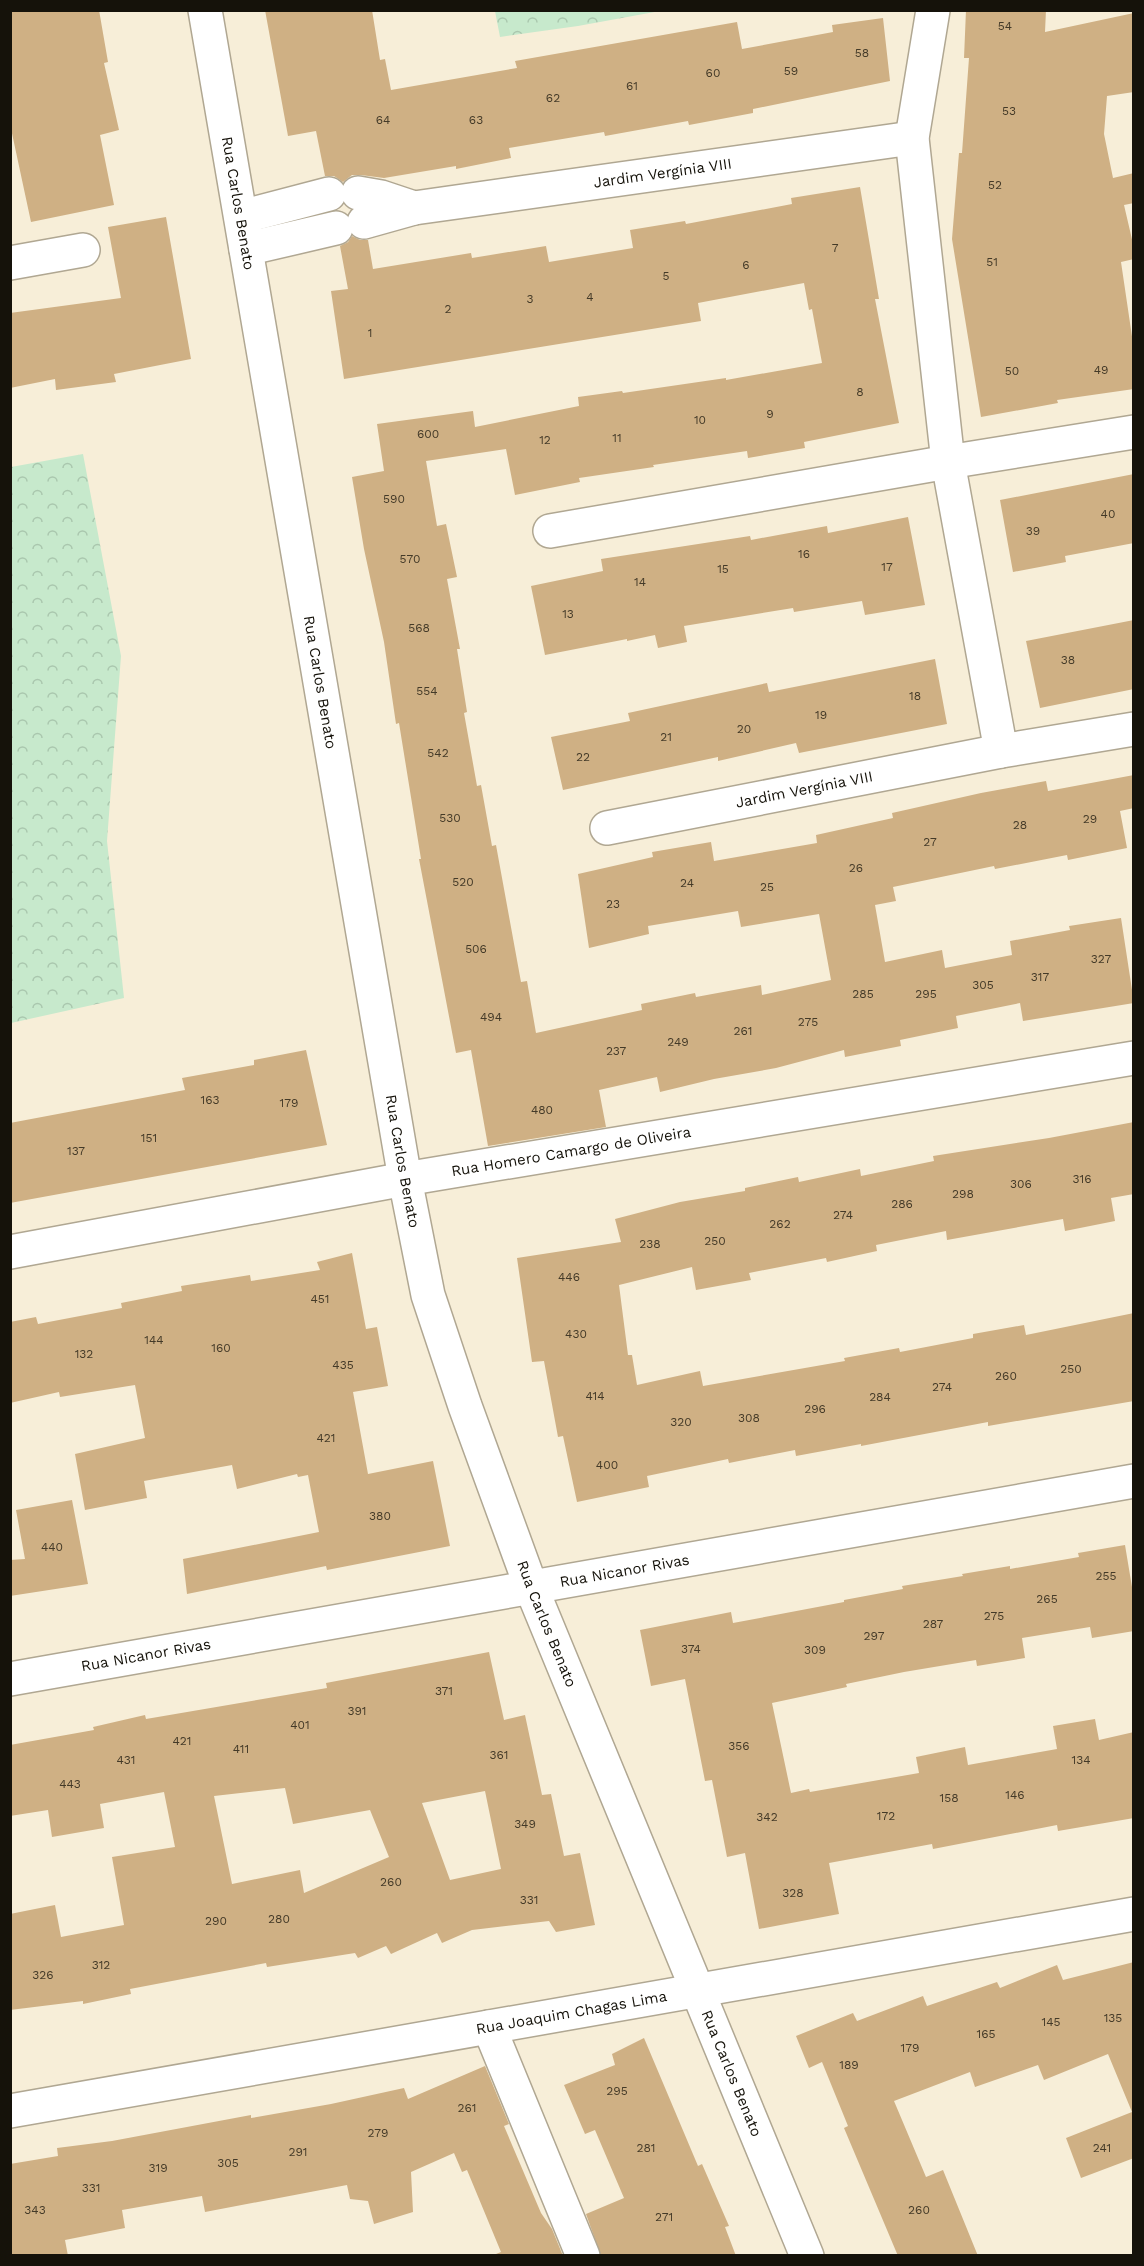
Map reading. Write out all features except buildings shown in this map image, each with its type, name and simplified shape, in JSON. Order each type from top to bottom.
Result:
[{"type":"street","name":"Rua Carlos Benato","points":[[205,10],[405,1179],[429,1295],[465,1406],[531,1587],[807,2256]]},
{"type":"street","points":[[933,10],[912,138],[948,462],[1001,751]]},
{"type":"street","name":"Jardim Vergínia VIII","points":[[241,217],[347,209],[414,208],[912,138]]},
{"type":"street","name":"Jardim Vergínia VIII","points":[[246,249],[347,209]]},
{"type":"street","points":[[10,263],[82,250]]},
{"type":"street","points":[[550,531],[1134,432]]},
{"type":"street","name":"Jardim Vergínia VIII","points":[[607,828],[1001,751],[1134,729]]},
{"type":"street","name":"Rua Homero Camargo de Oliveira","points":[[10,1252],[405,1179],[1134,1058]]},
{"type":"street","name":"Rua Nicanor Rivas","points":[[10,1679],[1134,1481]]},
{"type":"street","name":"Rua Joaquim Chagas Lima","points":[[10,2111],[1134,1914]]},
{"type":"street","points":[[489,2027],[583,2256]]},
{"type":"green space","points":[[495,10],[660,11],[500,37]]},
{"type":"green space","points":[[83,454],[121,656],[107,841],[124,998],[11,1023],[11,467]]}]
